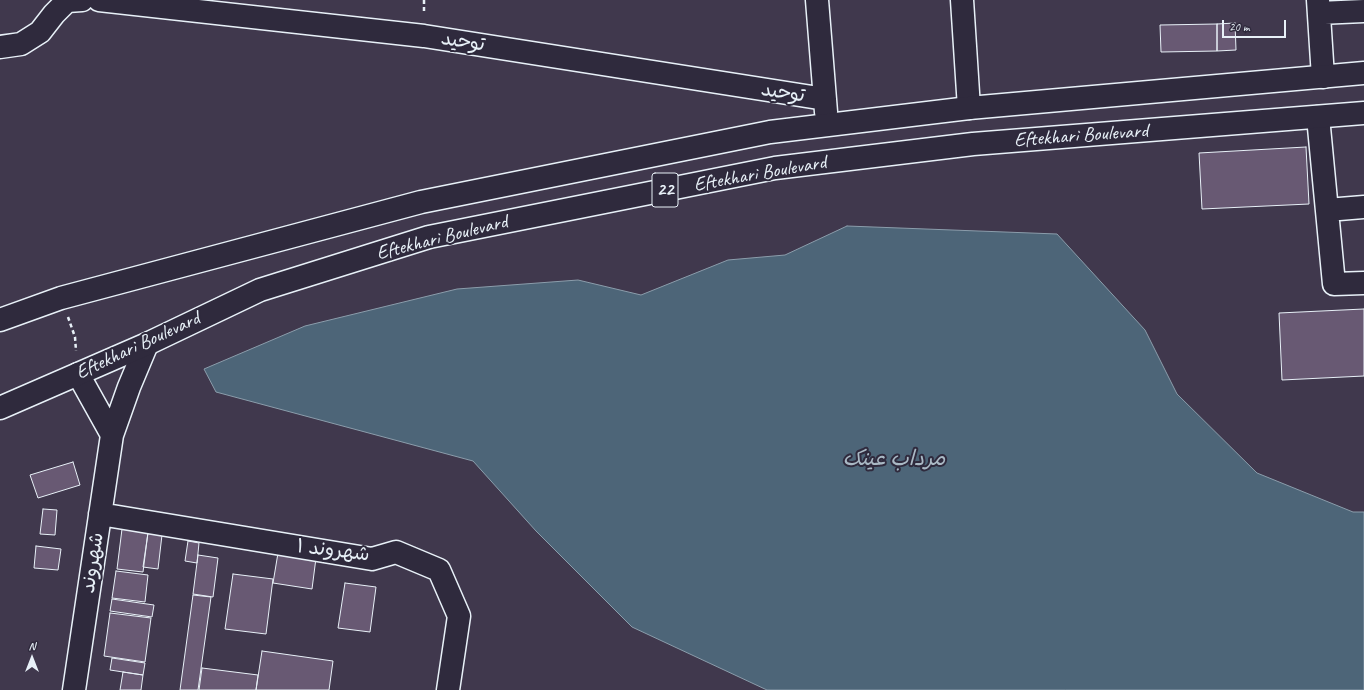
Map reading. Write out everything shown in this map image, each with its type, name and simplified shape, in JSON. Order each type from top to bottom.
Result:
[{"type":"main road","points":[[0,47],[21,44],[40,32],[54,14],[67,1],[82,0]]},
{"type":"main road","name":"توحید","points":[[99,0],[424,36],[825,99]]},
{"type":"main road","points":[[817,0],[828,125]]},
{"type":"main road","points":[[962,0],[969,108]]},
{"type":"main road","points":[[1323,77],[1318,7],[1364,11]]},
{"type":"main road","name":"Eftekhari Boulevard","points":[[0,320],[61,298],[421,202],[770,132],[969,108],[1364,73]]},
{"type":"main road","name":"Eftekhari Boulevard","points":[[0,408],[147,344],[260,290],[429,237],[776,168],[973,144],[1364,114]]},
{"type":"main road","points":[[1318,117],[1334,284],[1364,283]]},
{"type":"main road","points":[[1327,210],[1364,207]]},
{"type":"main road","name":"شهروند","points":[[74,690],[112,435],[129,387],[147,344]]},
{"type":"main road","points":[[78,374],[112,435]]},
{"type":"main road","name":"شهروند ۱","points":[[100,514],[372,559],[396,552],[440,570],[459,616],[448,690]]},
{"type":"path","points":[[61,298],[75,338],[78,374]]},
{"type":"water","name":"مرداب عینک","points":[[847,226],[1057,234],[1145,330],[1177,394],[1257,473],[1353,512],[1364,512],[1364,690],[767,690],[632,627],[536,531],[473,461],[216,392],[204,369],[305,326],[457,289],[578,280],[641,295],[728,260],[785,255]]},
{"type":"building","points":[[1235,23],[1236,50],[1217,51],[1217,24]]},
{"type":"building","points":[[1217,24],[1217,51],[1161,52],[1160,25]]},
{"type":"building","points":[[1306,147],[1309,204],[1202,209],[1199,153]]},
{"type":"building","points":[[1364,309],[1364,376],[1282,380],[1279,313]]},
{"type":"building","points":[[73,462],[80,485],[38,498],[30,475]]},
{"type":"building","points":[[43,509],[57,510],[55,535],[40,534]]},
{"type":"building","points":[[122,529],[148,532],[143,572],[117,569]]},
{"type":"building","points":[[148,533],[162,535],[158,569],[143,567]]},
{"type":"building","points":[[188,541],[199,543],[197,563],[185,561]]},
{"type":"building","points":[[36,546],[61,549],[58,570],[34,568]]},
{"type":"building","points":[[278,553],[316,558],[312,589],[273,583]]},
{"type":"building","points":[[198,555],[218,558],[213,597],[193,594]]},
{"type":"building","points":[[116,571],[148,575],[145,602],[112,598]]},
{"type":"building","points":[[233,574],[273,579],[266,634],[225,629]]},
{"type":"building","points":[[345,583],[376,587],[370,632],[338,628]]},
{"type":"building","points":[[193,595],[211,597],[198,690],[180,690]]},
{"type":"building","points":[[112,599],[154,605],[152,617],[110,611]]},
{"type":"building","points":[[110,613],[151,618],[145,662],[104,656]]},
{"type":"building","points":[[262,651],[333,661],[329,690],[256,690]]},
{"type":"building","points":[[112,658],[145,663],[143,675],[110,670]]},
{"type":"building","points":[[202,668],[258,675],[256,690],[199,690]]},
{"type":"building","points":[[123,672],[143,675],[141,690],[120,690]]}]
